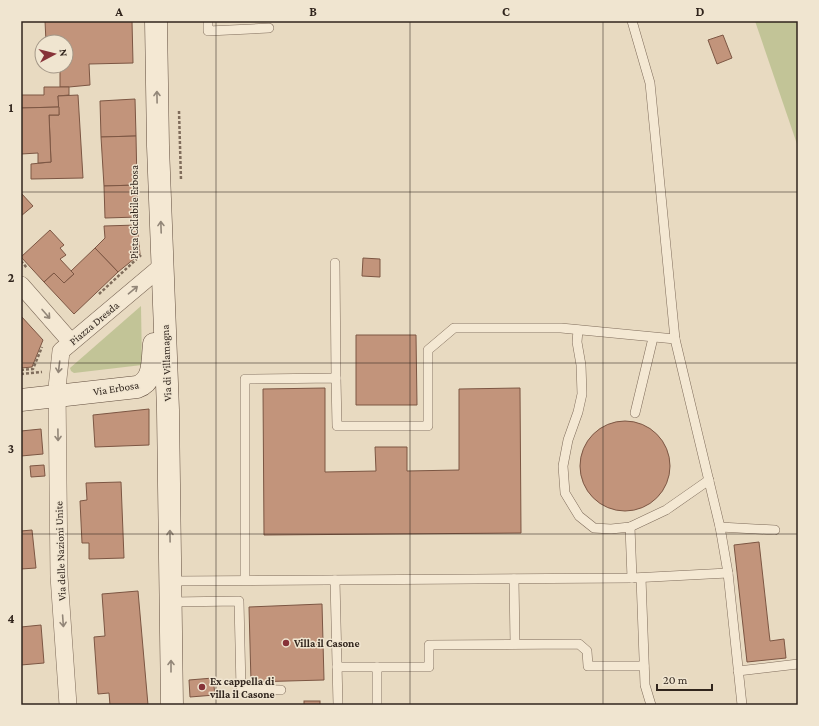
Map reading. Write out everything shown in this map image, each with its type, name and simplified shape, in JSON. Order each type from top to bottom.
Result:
[{"type":"main road","name":"Via di Villamagna","points":[[156,21],[162,269],[168,410],[172,705]]},
{"type":"main road","name":"Via Erbosa","points":[[21,400],[137,387],[149,379],[152,370],[162,269]]},
{"type":"street","name":"Piazza Dresda","points":[[57,396],[58,370],[61,351],[138,286],[162,269]]},
{"type":"street","points":[[26,279],[71,342]]},
{"type":"street","name":"Via delle Nazioni Unite","points":[[57,396],[60,576],[68,705]]},
{"type":"lane","points":[[208,21],[208,31],[269,28]]},
{"type":"lane","points":[[632,21],[650,83],[675,339],[720,527],[728,573],[742,705]]},
{"type":"lane","points":[[335,263],[337,426],[428,426],[428,350],[454,328],[561,328],[675,339]]},
{"type":"lane","points":[[578,330],[577,342],[581,365],[582,394],[578,412],[568,440],[563,466],[565,493],[579,516],[594,528],[611,529],[630,527],[666,510],[709,480]]},
{"type":"lane","points":[[635,413],[653,338]]},
{"type":"lane","points":[[245,580],[245,379],[336,378]]},
{"type":"lane","points":[[630,527],[632,578]]},
{"type":"lane","points":[[720,527],[775,530]]},
{"type":"lane","points":[[171,591],[245,580],[641,578],[728,573]]},
{"type":"lane","points":[[641,578],[645,686],[651,705]]},
{"type":"lane","points":[[514,579],[515,644]]},
{"type":"lane","points":[[335,580],[338,705]]},
{"type":"lane","points":[[171,591],[239,601],[241,689],[281,690]]},
{"type":"lane","points":[[337,667],[429,667],[429,645],[515,644],[579,644],[587,651],[588,666],[644,666]]},
{"type":"lane","points":[[738,671],[798,664]]},
{"type":"lane","points":[[377,667],[377,705]]},
{"type":"path","points":[[159,159],[181,158]]},
{"type":"path","name":"Pista Ciclabile Erbosa","points":[[96,297],[142,254],[144,261],[138,266],[138,286]]},
{"type":"path","points":[[21,261],[26,279]]},
{"type":"path","points":[[21,370],[33,369],[45,340]]},
{"type":"path","points":[[21,374],[58,370]]},
{"type":"green space","points":[[755,21],[798,21],[798,147]]},
{"type":"green space","points":[[141,306],[142,365],[74,373],[71,371],[70,368]]},
{"type":"building","points":[[45,21],[132,21],[133,63],[89,64],[90,85],[60,87],[60,74],[74,74],[74,34],[46,34]]},
{"type":"building","points":[[723,35],[732,58],[717,64],[708,40]]},
{"type":"building","points":[[44,87],[69,87],[69,95],[58,96],[59,107],[21,108],[21,95],[44,95]]},
{"type":"building","points":[[78,95],[83,178],[31,179],[31,164],[51,162],[49,115],[59,115],[58,96]]},
{"type":"building","points":[[135,99],[136,136],[101,137],[100,101]]},
{"type":"building","points":[[59,107],[59,115],[49,115],[51,162],[38,163],[38,153],[21,154],[21,108]]},
{"type":"building","points":[[136,136],[137,185],[104,186],[101,137]]},
{"type":"building","points":[[137,185],[138,217],[105,218],[104,186]]},
{"type":"building","points":[[21,193],[33,206],[21,216]]},
{"type":"building","points":[[137,225],[140,254],[118,272],[95,248],[105,238],[104,226]]},
{"type":"building","points":[[50,230],[64,245],[60,248],[66,255],[60,259],[74,274],[64,283],[54,273],[44,282],[21,257]]},
{"type":"building","points":[[95,248],[118,272],[74,314],[44,282],[54,273],[64,283],[74,274],[71,271]]},
{"type":"building","points":[[363,258],[380,259],[380,277],[362,276]]},
{"type":"building","points":[[21,316],[43,340],[32,367],[21,368]]},
{"type":"building","points":[[356,335],[416,335],[417,405],[356,405]]},
{"type":"building","points":[[325,388],[325,472],[376,471],[375,447],[407,447],[407,471],[459,470],[459,389],[520,388],[521,533],[264,535],[263,389]]},
{"type":"building","points":[[149,409],[149,445],[95,447],[93,415]]},
{"type":"building","points":[[616,421],[634,421],[650,428],[663,441],[670,457],[670,475],[663,491],[650,504],[634,511],[616,511],[600,504],[587,491],[580,475],[580,457],[587,441],[600,428]]},
{"type":"building","points":[[41,429],[43,454],[21,456],[21,431]]},
{"type":"building","points":[[44,465],[45,476],[31,477],[30,466]]},
{"type":"building","points":[[121,482],[124,558],[89,559],[89,543],[82,543],[80,501],[87,500],[86,483]]},
{"type":"building","points":[[32,530],[36,568],[21,569],[21,531]]},
{"type":"building","points":[[759,542],[770,641],[784,639],[786,658],[747,662],[734,545]]},
{"type":"building","points":[[138,591],[148,705],[110,705],[109,693],[98,694],[94,637],[105,636],[102,594]]},
{"type":"building","name":"Villa il Casone","points":[[322,604],[324,680],[251,682],[249,607]]},
{"type":"building","points":[[41,625],[44,663],[21,665],[21,627]]},
{"type":"building","name":"Ex cappella di villa il Casone","points":[[213,678],[215,695],[190,697],[189,680]]},
{"type":"building","points":[[304,701],[320,701],[320,705],[304,705]]},
{"type":"place","name":"Villa il Casone","points":[[286,643]]},
{"type":"place","name":"Ex cappella di villa il Casone","points":[[202,687]]}]
